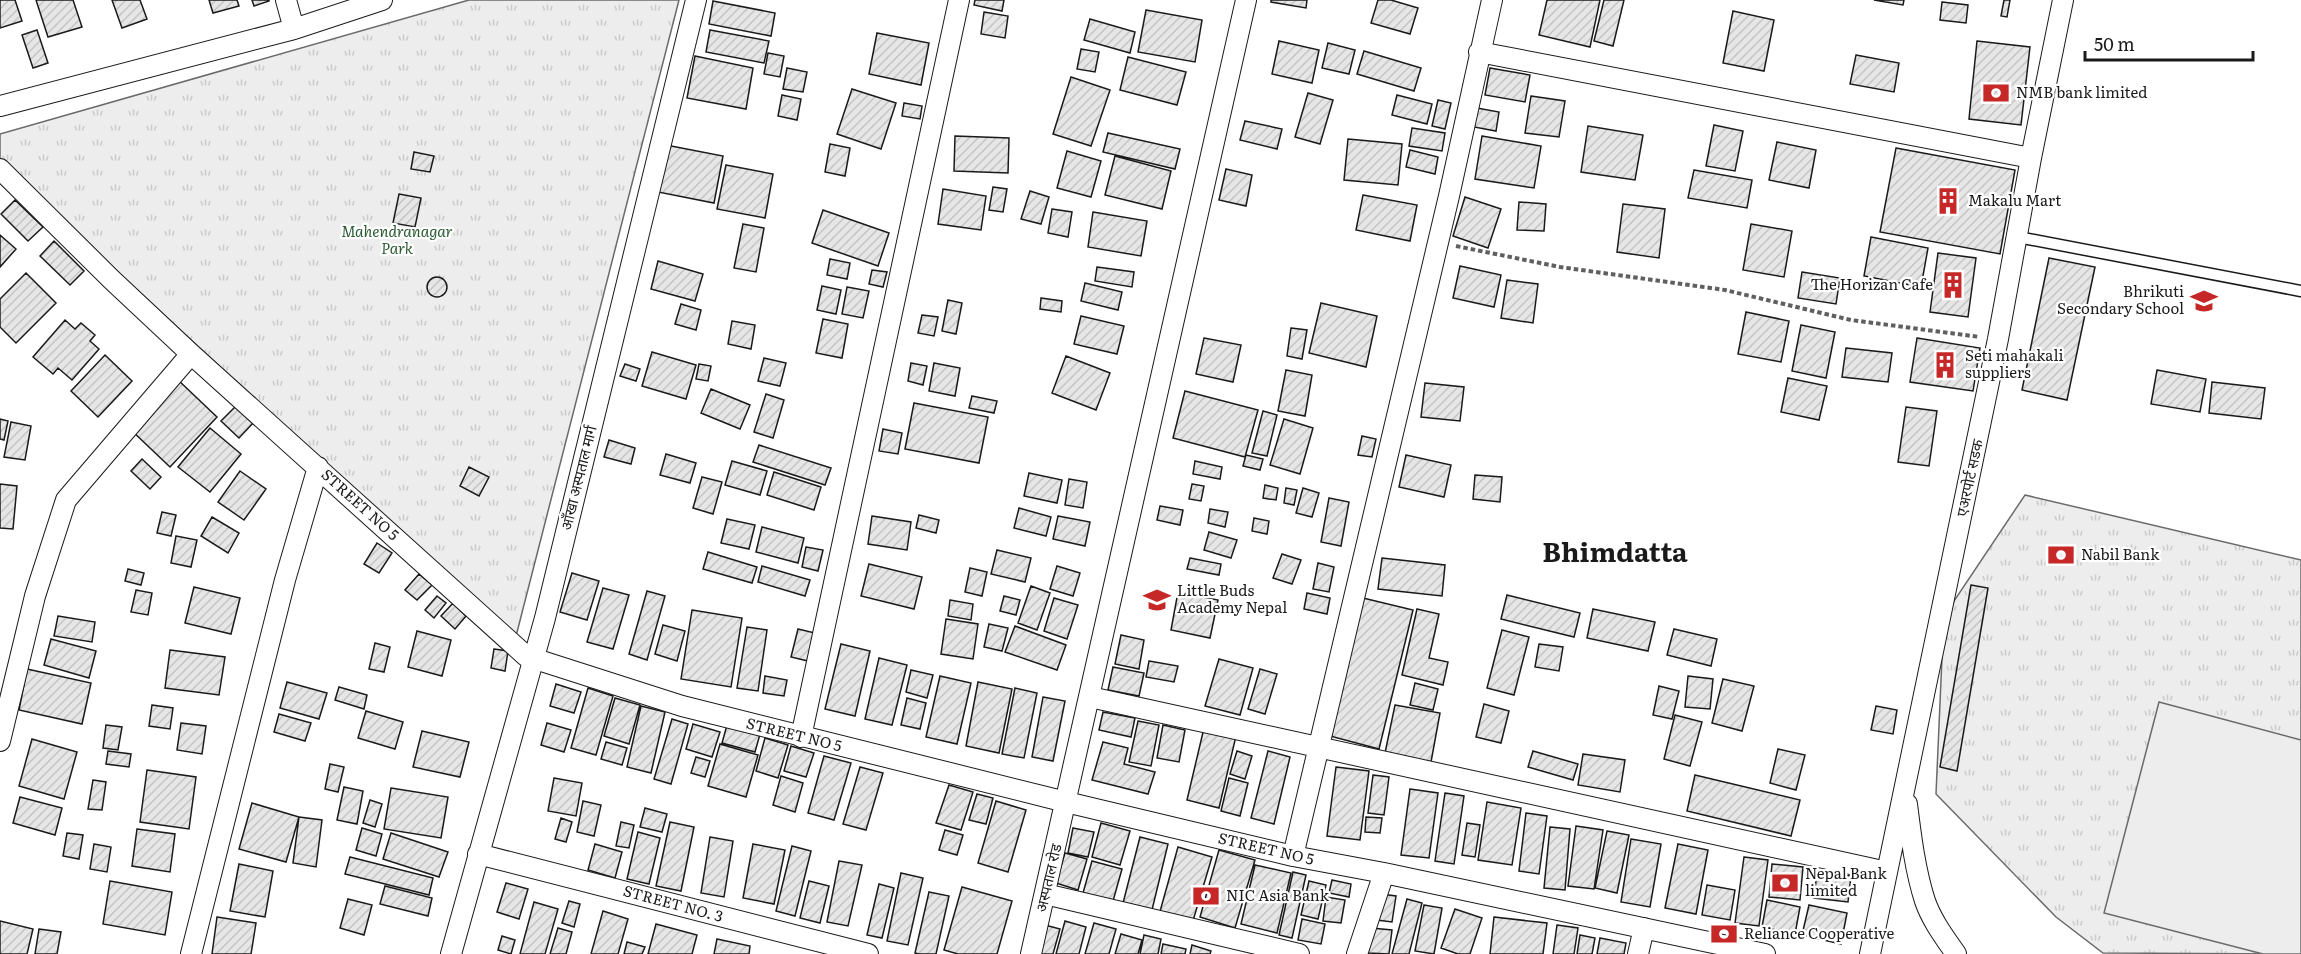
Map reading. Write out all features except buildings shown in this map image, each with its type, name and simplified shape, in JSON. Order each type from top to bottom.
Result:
[{"type":"street","points":[[286,0],[294,29]]},
{"type":"street","points":[[0,106],[294,29],[382,0]]},
{"type":"street","name":"आँखा अस्पताल मार्ग","points":[[452,954],[545,618],[696,0]]},
{"type":"street","points":[[801,737],[959,0]]},
{"type":"street","name":"अस्पताल रोड","points":[[1031,954],[1246,0]]},
{"type":"street","points":[[1293,856],[1438,242],[1492,0]]},
{"type":"street","name":"एअरपोर्ट सडक","points":[[1870,954],[1998,339],[2063,0]]},
{"type":"street","points":[[1479,52],[2031,158]]},
{"type":"street","name":"STREET NO 5","points":[[0,169],[191,354],[526,656],[682,706],[1066,802],[1293,856],[1384,873],[1765,954]]},
{"type":"street","points":[[0,741],[35,596],[66,500],[191,354]]},
{"type":"street","points":[[191,954],[285,580],[318,467]]},
{"type":"street","points":[[1090,697],[1887,872]]},
{"type":"street","points":[[1905,789],[1914,852],[1925,902],[1938,929],[1956,954]]},
{"type":"street","name":"STREET NO. 3","points":[[478,854],[868,954]]},
{"type":"street","points":[[1357,954],[1384,873]]},
{"type":"street","points":[[1045,894],[1299,954]]},
{"type":"street","points":[[1638,954],[1644,928]]},
{"type":"lane","points":[[2018,237],[2301,291]]},
{"type":"path","points":[[1438,242],[1560,267],[1725,290],[1851,320],[1998,339]]},
{"type":"green space","name":"Mahendranagar Park","points":[[469,0],[679,0],[515,640],[0,163],[0,134]]},
{"type":"green space","points":[[2025,495],[2301,560],[2301,954],[2103,953],[2056,917],[1936,794],[1943,635],[1954,601]]},
{"type":"shaded area","points":[[2159,702],[2301,740],[2301,954],[2263,954],[2104,913]]},
{"type":"place","name":"NMB bank limited","points":[[1996,93]]},
{"type":"place","name":"Makalu Mart","points":[[1948,201]]},
{"type":"place","name":"The Horizan Cafe","points":[[1953,285]]},
{"type":"place","name":"Bhrikuti Secondary School","points":[[2204,301]]},
{"type":"place","name":"Seti mahakali suppliers","points":[[1945,365]]},
{"type":"place","name":"Nabil Bank","points":[[2061,555]]},
{"type":"place","name":"Little Buds Academy Nepal","points":[[1157,600]]},
{"type":"place","name":"Nepal Bank limited","points":[[1785,883]]},
{"type":"place","name":"NIC Asia Bank","points":[[1206,896]]},
{"type":"place","name":"Reliance Cooperative","points":[[1724,934]]},
{"type":"district","name":"Bhimdatta","points":[[1615,553]]}]
